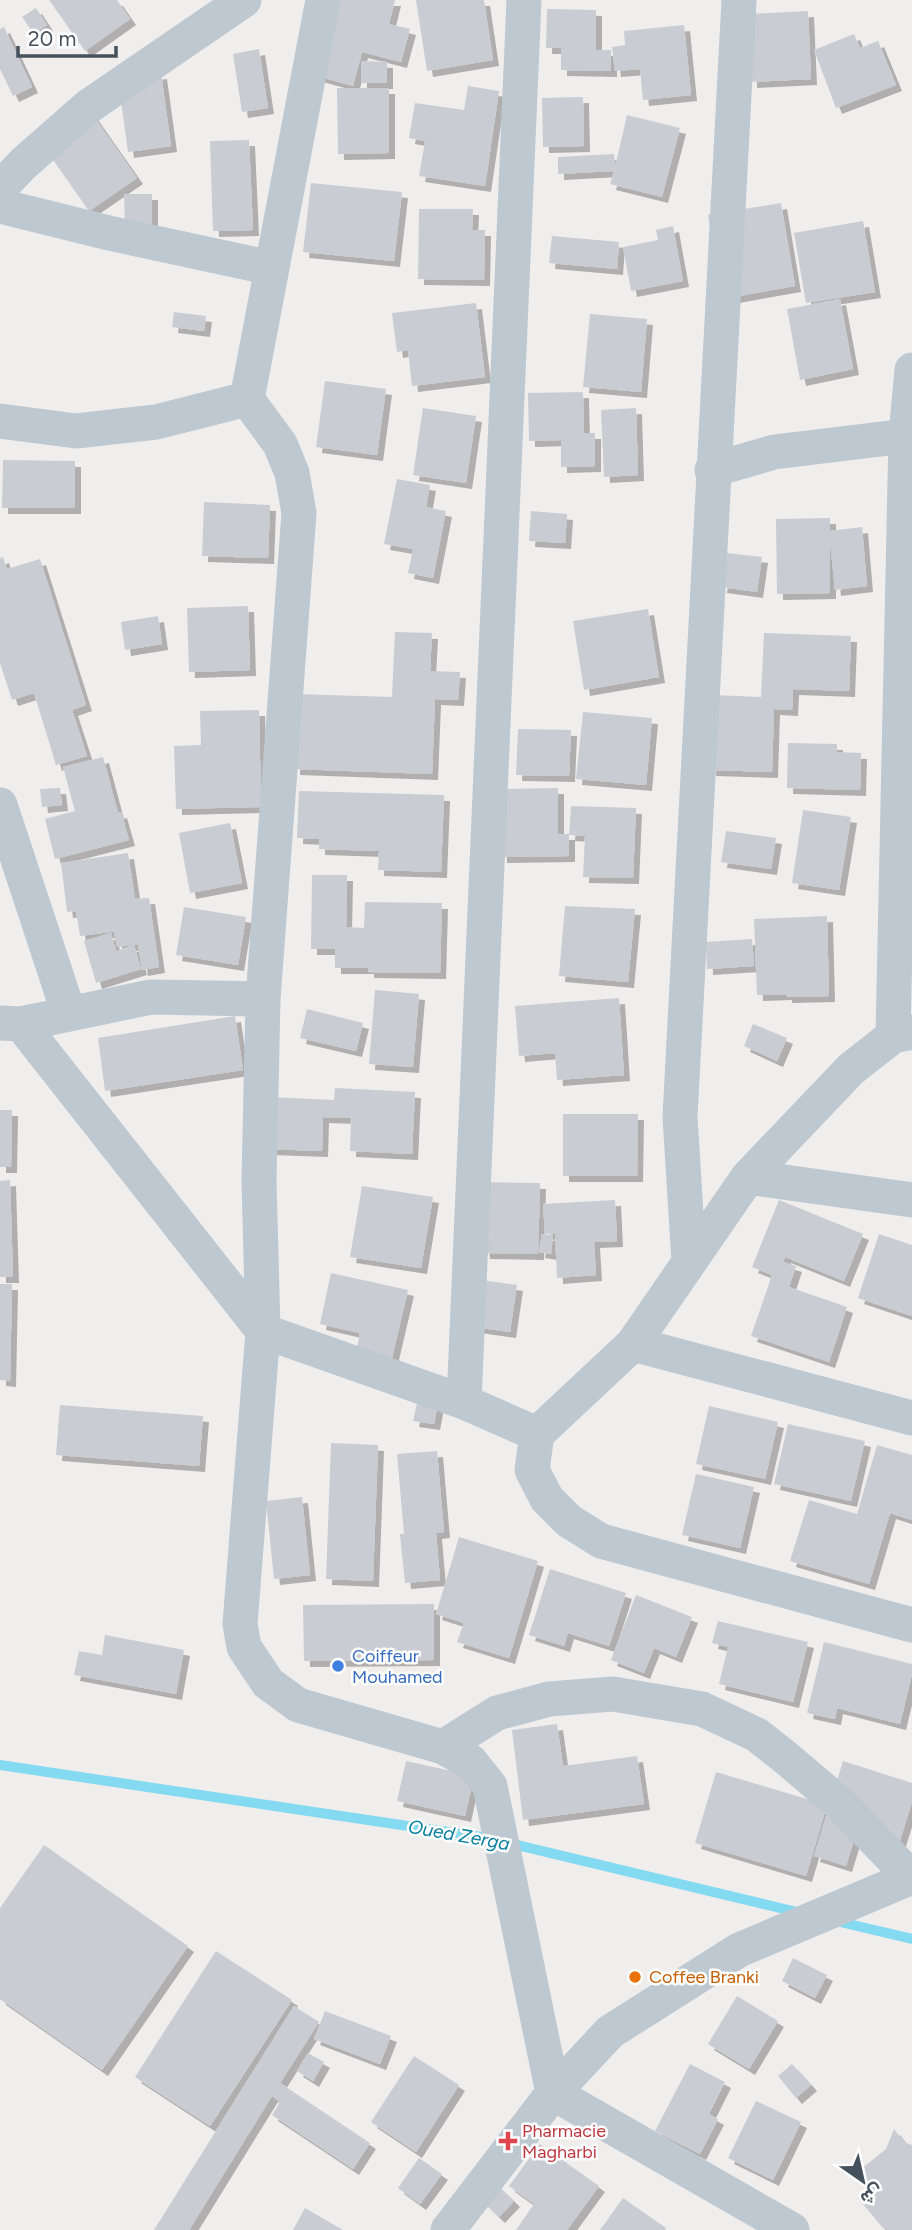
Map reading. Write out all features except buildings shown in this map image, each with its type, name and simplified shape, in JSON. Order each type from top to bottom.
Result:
[{"type":"street","points":[[0,188],[24,163],[89,106],[244,0]]},
{"type":"street","points":[[323,0],[247,399],[280,444],[292,473],[299,513],[263,999],[259,1181],[263,1331],[240,1624],[244,1647],[268,1683],[298,1705],[443,1747],[471,1762],[490,1786],[553,2093],[792,2230]]},
{"type":"street","points":[[464,1402],[523,0]]},
{"type":"street","points":[[690,1262],[680,1117],[738,0]]},
{"type":"street","points":[[0,206],[108,233],[272,268]]},
{"type":"street","points":[[912,370],[906,436],[902,1034],[851,1069],[748,1177],[633,1344],[537,1434],[532,1469],[547,1499],[569,1521],[601,1541],[912,1625]]},
{"type":"street","points":[[0,421],[76,431],[156,422],[247,399]]},
{"type":"street","points":[[712,470],[774,452],[906,436]]},
{"type":"street","points":[[2,816],[69,1014]]},
{"type":"street","points":[[263,999],[151,997],[10,1024],[263,1331],[464,1402],[537,1434]]},
{"type":"street","points":[[748,1177],[912,1200]]},
{"type":"street","points":[[633,1344],[912,1418]]},
{"type":"street","points":[[443,1747],[497,1713],[549,1699],[613,1695],[702,1709],[757,1735],[785,1757],[838,1802],[912,1877],[739,1950],[610,2032],[553,2093],[448,2230]]},
{"type":"waterway","name":"Oued Zerga","points":[[0,1765],[495,1839]]},
{"type":"waterway","name":"Oued Zerga","points":[[509,1843],[801,1913]]},
{"type":"waterway","name":"Oued Zerga","points":[[836,1921],[912,1939]]},
{"type":"place","name":"Coiffeur Mouhamed","points":[[338,1666]]},
{"type":"place","name":"Coffee Branki","points":[[635,1977]]},
{"type":"place","name":"Pharmacie Magharbi","points":[[508,2141]]}]
